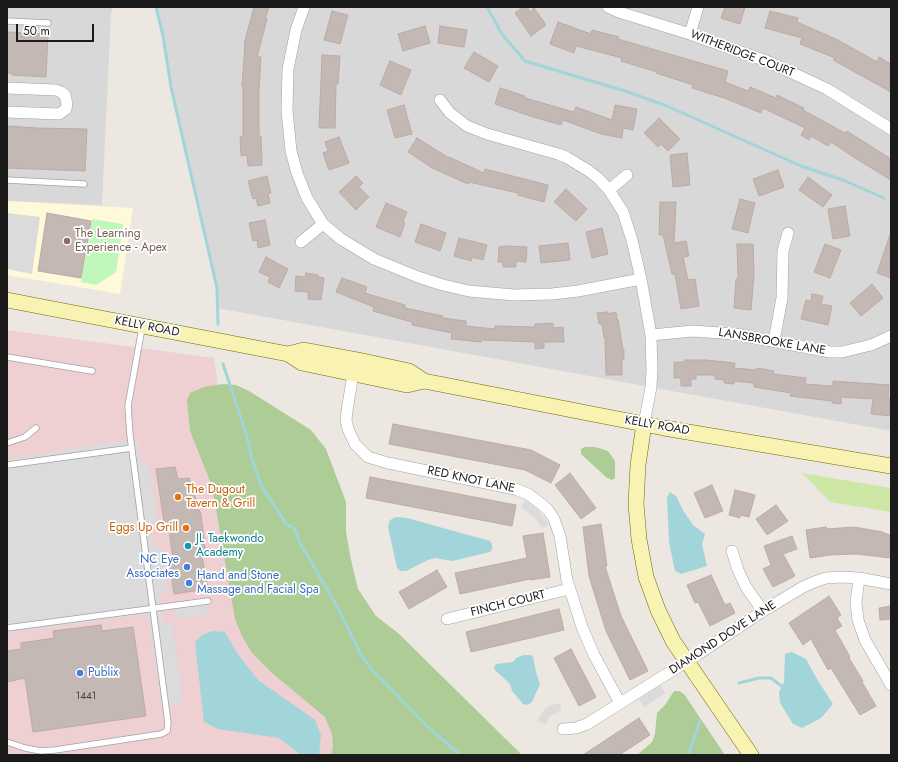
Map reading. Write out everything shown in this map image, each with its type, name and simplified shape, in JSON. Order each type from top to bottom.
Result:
[{"type":"main road","name":"KELLY ROAD","points":[[8,301],[142,325],[288,354],[302,363],[407,385],[424,381]]},
{"type":"main road","name":"KELLY ROAD","points":[[288,354],[304,350],[358,360],[409,371],[424,381],[644,424],[891,466]]},
{"type":"main road","points":[[644,424],[638,465],[636,504],[639,539],[646,577],[658,610],[673,641],[751,755]]},
{"type":"street","points":[[304,7],[296,30],[288,69],[287,111],[291,151],[306,198],[323,224],[341,239],[374,259],[418,277],[443,285],[469,290],[514,295],[552,294],[578,291],[641,279]]},
{"type":"street","name":"WITHERIDGE COURT","points":[[608,7],[619,12],[750,54],[786,69],[827,90],[891,129]]},
{"type":"street","points":[[690,34],[698,7]]},
{"type":"street","points":[[7,88],[56,90],[65,95],[67,104],[66,109],[59,114],[7,112]]},
{"type":"street","points":[[440,100],[450,113],[467,126],[487,134],[566,157],[589,171],[609,190],[623,212],[641,279],[651,335],[651,387],[644,424]]},
{"type":"street","points":[[609,190],[627,175]]},
{"type":"street","points":[[301,242],[323,224]]},
{"type":"street","points":[[774,341],[782,298],[784,251],[788,233]]},
{"type":"street","name":"LANSBROOKE LANE","points":[[651,335],[680,332],[715,332],[735,334],[816,350],[842,352],[871,345],[891,336]]},
{"type":"street","name":"RED KNOT LANE","points":[[354,374],[346,420],[351,437],[361,451],[368,457],[379,461],[504,486],[528,494],[548,510],[560,536],[569,588],[587,640],[620,703]]},
{"type":"street","points":[[732,551],[743,582],[763,611]]},
{"type":"street","name":"DIAMOND DOVE LANE","points":[[564,728],[576,728],[587,724],[686,662],[763,611],[814,582],[826,578],[842,576],[891,584]]},
{"type":"street","points":[[859,578],[856,603],[858,620],[865,640],[891,684]]},
{"type":"street","name":"FINCH COURT","points":[[446,619],[569,588]]},
{"type":"lane","points":[[7,20],[48,23]]},
{"type":"lane","points":[[7,180],[84,184]]},
{"type":"lane","points":[[7,742],[41,751],[167,732],[168,723],[130,435],[128,406],[142,325]]},
{"type":"lane","points":[[7,357],[92,371]]},
{"type":"lane","points":[[7,442],[25,437],[36,428]]},
{"type":"lane","points":[[7,465],[132,448]]},
{"type":"lane","points":[[7,628],[208,601]]},
{"type":"shaded area","points":[[7,7],[113,7],[111,14],[102,205],[7,201]]},
{"type":"shaded area","points":[[156,7],[891,7],[891,431],[217,308],[217,288],[171,87],[163,36]]},
{"type":"shaded area","name":"The Learning Experience - Apex","points":[[7,201],[133,208],[120,294],[7,275]]},
{"type":"shaded area","points":[[7,213],[40,217],[32,274],[7,269]]},
{"type":"shaded area","points":[[7,330],[214,358],[218,385],[331,712],[343,755],[7,755]]},
{"type":"shaded area","points":[[138,440],[141,462],[149,461],[159,527],[151,529],[154,549],[162,548],[168,590],[159,592],[163,625],[172,624],[183,703],[161,704],[148,614],[7,633],[7,459]]},
{"type":"shaded area","points":[[525,500],[537,509],[549,525],[542,528],[535,518],[521,507]]},
{"type":"shaded area","points":[[207,604],[208,615],[175,619],[174,608]]},
{"type":"shaded area","points":[[660,685],[665,693],[644,707],[639,699]]},
{"type":"shaded area","points":[[560,703],[561,711],[550,716],[546,724],[537,721],[544,710],[549,706]]},
{"type":"green space","points":[[92,219],[123,224],[116,272],[96,285],[81,282]]},
{"type":"green space","points":[[223,384],[236,385],[249,391],[311,430],[326,449],[346,502],[346,532],[358,589],[376,616],[398,633],[522,755],[331,755],[333,747],[332,734],[325,717],[272,673],[252,653],[242,636],[235,619],[212,486],[190,431],[187,400],[190,393],[204,387]]},
{"type":"green space","points":[[585,447],[595,447],[608,451],[615,461],[615,478],[612,480],[607,478],[581,454],[581,449]]},
{"type":"green space","points":[[802,473],[891,488],[891,512],[830,502]]},
{"type":"green space","points":[[674,691],[679,691],[684,694],[725,755],[637,755],[652,742],[655,734],[657,713],[665,705]]},
{"type":"water","points":[[670,492],[676,496],[693,525],[705,534],[702,544],[707,566],[681,574],[675,571],[669,542],[667,497]]},
{"type":"water","points":[[396,517],[407,518],[490,541],[492,544],[492,549],[490,552],[452,561],[435,558],[406,571],[400,571],[397,568],[388,527],[390,520]]},
{"type":"water","points":[[212,631],[225,632],[237,653],[258,680],[315,720],[321,735],[319,755],[301,755],[279,738],[218,729],[204,722],[195,642],[202,635]]},
{"type":"water","points":[[792,652],[806,659],[833,704],[821,718],[802,728],[793,724],[780,703],[779,692],[784,682],[785,654]]},
{"type":"water","points":[[524,655],[531,655],[533,657],[540,684],[532,702],[528,705],[523,704],[512,691],[510,684],[494,669],[496,664],[513,662],[516,658]]},
{"type":"building","points":[[254,7],[269,7],[257,57],[261,57],[259,136],[261,136],[262,165],[248,166],[247,155],[241,156],[240,137],[243,136],[242,86],[244,44]]},
{"type":"building","points":[[523,7],[527,7],[530,12],[534,8],[546,25],[531,36],[515,13]]},
{"type":"building","points":[[725,7],[745,7],[740,24],[721,18]]},
{"type":"building","points":[[332,11],[348,15],[340,44],[324,40]]},
{"type":"building","points":[[770,11],[798,18],[797,22],[838,40],[877,62],[879,57],[891,64],[891,92],[833,60],[835,58],[800,44],[802,38],[765,28]]},
{"type":"building","points":[[558,22],[591,34],[592,30],[619,37],[618,39],[728,71],[725,82],[748,91],[750,87],[776,98],[777,95],[804,108],[803,110],[845,133],[847,131],[891,159],[891,180],[831,142],[828,146],[811,136],[809,140],[801,135],[805,128],[763,108],[761,113],[724,98],[692,88],[693,85],[621,61],[622,58],[576,46],[574,53],[550,44]]},
{"type":"building","points":[[425,26],[430,43],[403,51],[398,34]]},
{"type":"building","points":[[440,26],[467,30],[464,47],[438,43]]},
{"type":"building","points":[[7,32],[48,34],[46,77],[12,75],[12,73],[7,73]]},
{"type":"building","points":[[474,52],[498,66],[489,82],[464,68]]},
{"type":"building","points":[[322,55],[340,56],[338,84],[336,84],[335,128],[319,128]]},
{"type":"building","points":[[390,61],[411,70],[401,95],[380,85]]},
{"type":"building","points":[[500,88],[525,96],[525,98],[574,112],[576,107],[612,120],[615,105],[637,109],[633,130],[623,128],[622,138],[601,134],[563,120],[561,125],[533,117],[495,104]]},
{"type":"building","points":[[404,105],[412,134],[395,138],[387,110]]},
{"type":"building","points":[[659,118],[680,139],[668,151],[661,144],[658,147],[644,133]]},
{"type":"building","points":[[7,126],[87,129],[85,171],[7,168]]},
{"type":"building","points":[[339,137],[349,163],[329,170],[323,153],[328,151],[325,142]]},
{"type":"building","points":[[417,138],[449,158],[484,173],[485,169],[548,185],[544,202],[518,195],[518,193],[469,182],[468,184],[432,168],[408,152]]},
{"type":"building","points":[[687,153],[690,185],[673,187],[670,155]]},
{"type":"building","points":[[778,170],[784,187],[759,196],[753,179]]},
{"type":"building","points":[[267,176],[271,193],[268,194],[270,203],[258,206],[256,198],[253,199],[248,181]]},
{"type":"building","points":[[356,176],[363,183],[359,187],[369,197],[356,210],[339,192]]},
{"type":"building","points":[[808,177],[832,195],[823,207],[799,190]]},
{"type":"building","points":[[566,189],[587,209],[576,221],[554,202]]},
{"type":"building","points":[[740,199],[755,203],[748,233],[732,229]]},
{"type":"building","points":[[660,202],[676,202],[674,243],[686,241],[689,256],[683,257],[688,280],[695,279],[699,306],[681,309],[675,274],[672,274],[663,235],[659,235]]},
{"type":"building","points":[[386,203],[407,212],[400,237],[376,227]]},
{"type":"building","points":[[845,206],[850,236],[833,239],[828,209]]},
{"type":"building","points":[[47,213],[91,221],[81,278],[38,271]]},
{"type":"building","points":[[265,220],[270,245],[258,248],[257,240],[253,241],[249,223]]},
{"type":"building","points":[[421,224],[446,233],[440,251],[415,242]]},
{"type":"building","points":[[602,228],[608,254],[592,258],[586,232]]},
{"type":"building","points":[[890,235],[891,236],[891,278],[877,273]]},
{"type":"building","points":[[459,238],[487,245],[483,260],[472,257],[471,261],[454,256]]},
{"type":"building","points":[[568,243],[570,260],[541,263],[539,246]]},
{"type":"building","points":[[737,244],[753,244],[754,274],[751,310],[734,308],[736,279],[738,279]]},
{"type":"building","points":[[825,244],[841,250],[830,278],[814,272]]},
{"type":"building","points":[[499,247],[527,247],[526,262],[516,261],[516,267],[503,267],[503,262],[498,262]]},
{"type":"building","points":[[266,257],[288,269],[279,288],[268,282],[270,277],[259,272]]},
{"type":"building","points":[[306,273],[318,275],[318,277],[324,278],[321,300],[308,299],[308,292],[295,291],[296,276],[305,277]]},
{"type":"building","points":[[342,278],[367,287],[365,293],[405,305],[405,308],[443,316],[442,318],[466,321],[466,326],[495,329],[495,326],[535,327],[535,324],[553,323],[553,328],[563,327],[564,342],[544,342],[544,348],[535,349],[535,342],[481,340],[481,342],[451,339],[452,333],[412,325],[412,322],[373,311],[374,307],[336,292]]},
{"type":"building","points":[[872,284],[883,298],[861,316],[850,303]]},
{"type":"building","points":[[812,294],[823,296],[821,304],[832,306],[828,325],[801,319],[806,300],[811,301]]},
{"type":"building","points":[[607,312],[607,314],[616,312],[617,320],[618,319],[624,350],[624,359],[622,359],[622,375],[606,375],[605,338],[602,324],[599,324],[597,313]]},
{"type":"building","points":[[685,360],[706,360],[735,363],[734,368],[756,370],[757,368],[774,371],[773,374],[806,378],[805,384],[833,386],[833,381],[889,385],[888,397],[891,398],[891,416],[871,414],[873,399],[841,397],[841,404],[832,403],[832,401],[790,396],[791,393],[754,387],[754,383],[734,381],[734,384],[724,383],[724,380],[715,379],[715,375],[696,375],[696,379],[691,379],[691,386],[681,386],[681,378],[674,378],[674,362],[685,362]]},
{"type":"building","points":[[393,424],[531,450],[560,465],[551,483],[525,470],[389,444]]},
{"type":"building","points":[[175,467],[178,479],[189,478],[201,515],[206,556],[202,556],[208,589],[174,594],[169,560],[173,560],[168,521],[164,522],[156,469]]},
{"type":"building","points":[[570,473],[596,508],[581,519],[555,485]]},
{"type":"building","points":[[370,477],[516,505],[512,526],[366,498]]},
{"type":"building","points":[[712,485],[723,511],[705,518],[694,493]]},
{"type":"building","points":[[735,490],[755,495],[749,517],[740,515],[740,518],[729,515]]},
{"type":"building","points":[[776,505],[788,521],[767,535],[756,519]]},
{"type":"building","points":[[601,524],[607,566],[605,566],[621,616],[648,671],[630,680],[606,631],[589,576],[583,527]]},
{"type":"building","points":[[826,527],[827,529],[854,527],[883,532],[891,535],[891,558],[856,554],[830,555],[810,558],[806,530]]},
{"type":"building","points":[[543,533],[550,577],[530,579],[460,594],[455,573],[527,558],[523,536]]},
{"type":"building","points":[[792,536],[797,549],[783,554],[795,576],[773,587],[763,569],[771,565],[764,546]]},
{"type":"building","points":[[437,570],[447,587],[409,609],[399,592]]},
{"type":"building","points":[[711,575],[725,605],[730,603],[735,613],[710,626],[698,602],[695,603],[687,585]]},
{"type":"building","points":[[829,596],[841,615],[837,618],[842,626],[835,630],[876,706],[860,715],[831,668],[828,670],[811,639],[803,645],[789,623]]},
{"type":"building","points":[[891,606],[891,619],[880,620],[879,608]]},
{"type":"building","points":[[559,609],[564,630],[471,652],[466,632]]},
{"type":"building","points":[[101,625],[102,631],[133,627],[146,716],[33,732],[25,678],[7,682],[7,651],[21,649],[21,643],[54,638],[53,631]]},
{"type":"building","points":[[571,649],[596,697],[579,706],[554,658]]},
{"type":"building","points":[[639,718],[650,735],[619,755],[583,755]]},
{"type":"waterway","points":[[156,7],[163,36],[171,87],[217,288],[218,324]]},
{"type":"waterway","points":[[487,7],[502,34],[525,61],[625,91],[667,106],[801,166],[843,180],[884,198]]},
{"type":"waterway","points":[[223,364],[245,430],[252,459],[261,485],[286,524],[295,529],[299,541],[339,610],[361,655],[373,671],[432,731],[461,755]]},
{"type":"waterway","points":[[739,683],[759,678],[771,678],[784,688]]},
{"type":"waterway","points":[[688,755],[700,721]]},
{"type":"place","name":"The Learning Experience - Apex","points":[[67,241]]},
{"type":"place","name":"The Dugout Tavern & Grill","points":[[178,497]]},
{"type":"place","name":"Eggs Up Grill","points":[[186,528]]},
{"type":"place","name":"JL Taekwondo Academy","points":[[188,546]]},
{"type":"place","name":"NC Eye Associates","points":[[187,567]]},
{"type":"place","name":"Hand and Stone Massage and Facial Spa","points":[[189,583]]},
{"type":"place","name":"Publix","points":[[80,673]]}]
